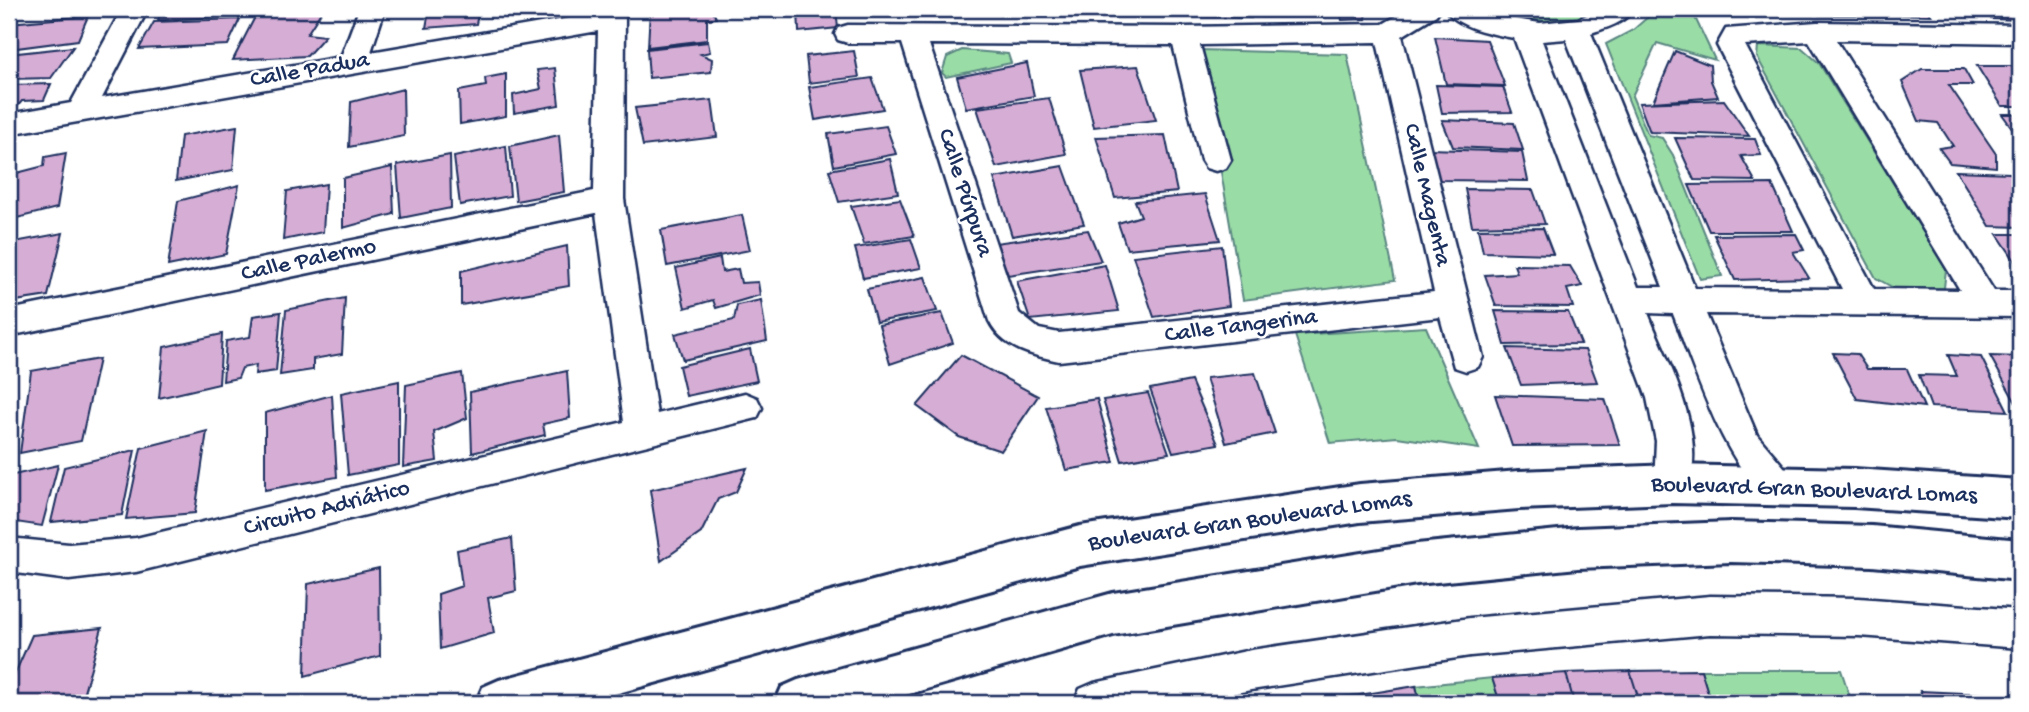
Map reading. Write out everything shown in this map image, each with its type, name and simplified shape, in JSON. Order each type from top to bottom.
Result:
[{"type":"main road","name":"Boulevard Gran Boulevard Lomas","points":[[499,703],[1080,546],[1360,503],[1519,490],[1672,484],[1777,485],[2020,499]]},
{"type":"main road","points":[[798,703],[1113,614],[1417,564],[1578,548],[1731,542],[1872,546],[2020,560]]},
{"type":"street","points":[[81,111],[135,9]]},
{"type":"street","points":[[353,63],[372,9]]},
{"type":"street","points":[[848,34],[1184,36],[1388,33],[1427,9]]},
{"type":"street","points":[[1458,9],[1504,28],[1558,32],[1600,22],[1620,9]]},
{"type":"street","points":[[612,14],[609,199],[643,433]]},
{"type":"street","name":"Calle Padua","points":[[9,124],[612,14]]},
{"type":"street","points":[[1576,29],[1745,446],[1777,485]]},
{"type":"street","points":[[1525,31],[1625,300],[1664,396],[1674,429],[1676,453],[1672,484]]},
{"type":"street","points":[[1864,301],[1731,45],[1736,36],[1817,31],[2020,34]]},
{"type":"street","points":[[1817,31],[1985,303]]},
{"type":"street","name":"Calle Magenta","points":[[1388,33],[1466,357]]},
{"type":"street","name":"Calle Púrpura","points":[[913,35],[1005,321],[1030,341]]},
{"type":"street","points":[[1184,36],[1216,160]]},
{"type":"street","name":"Calle Palermo","points":[[9,323],[609,199]]},
{"type":"street","points":[[1625,300],[1685,303],[1864,301],[2020,304]]},
{"type":"street","name":"Calle Tangerina","points":[[1030,341],[1059,347],[1451,303]]},
{"type":"street","name":"Circuito Adriático","points":[[9,555],[69,562],[136,555],[745,408]]},
{"type":"street","points":[[1094,703],[1251,670],[1470,636],[1696,617],[1859,617],[2020,629]]},
{"type":"green space","points":[[1498,9],[1616,9],[1582,20],[1555,22]]},
{"type":"green space","points":[[1657,9],[1691,9],[1715,60],[1657,43],[1632,96],[1648,135],[1662,138],[1673,155],[1722,276],[1700,279],[1606,44],[1633,30]]},
{"type":"green space","points":[[1758,46],[1802,48],[1819,63],[1946,269],[1944,288],[1901,292],[1876,278],[1757,57]]},
{"type":"green space","points":[[962,50],[1008,54],[1011,63],[946,77],[942,73],[947,57]]},
{"type":"green space","points":[[1200,50],[1347,54],[1395,280],[1243,300]]},
{"type":"green space","points":[[1426,327],[1479,449],[1397,437],[1330,443],[1295,335]]},
{"type":"green space","points":[[1701,670],[1841,670],[1852,703],[1711,703]]},
{"type":"green space","points":[[1492,678],[1500,703],[1420,703],[1416,686]]},
{"type":"building","points":[[162,9],[244,9],[241,16],[158,20]]},
{"type":"building","points":[[259,9],[323,9],[307,34],[325,36],[307,56],[233,60]]},
{"type":"building","points":[[479,9],[476,24],[426,28],[429,11]]},
{"type":"building","points":[[504,9],[562,9],[501,16]]},
{"type":"building","points":[[650,9],[712,9],[716,18],[707,19],[707,40],[648,47]]},
{"type":"building","points":[[798,9],[836,9],[838,28],[799,32]]},
{"type":"building","points":[[926,9],[1003,9],[1003,14],[926,14]]},
{"type":"building","points":[[1185,9],[1249,9],[1251,18],[1187,16]]},
{"type":"building","points":[[1259,9],[1329,9],[1330,16],[1261,17]]},
{"type":"building","points":[[1339,9],[1364,9],[1366,19],[1342,20]]},
{"type":"building","points":[[1764,9],[1808,9],[1812,15],[1767,14]]},
{"type":"building","points":[[1815,9],[1869,9],[1873,15],[1819,15]]},
{"type":"building","points":[[1875,9],[1926,9],[1931,15],[1879,14]]},
{"type":"building","points":[[1985,9],[2020,9],[2020,20],[1991,19]]},
{"type":"building","points":[[88,16],[78,40],[9,49],[9,23]]},
{"type":"building","points":[[240,19],[228,45],[139,49],[154,22]]},
{"type":"building","points":[[1435,37],[1487,40],[1505,86],[1446,84]]},
{"type":"building","points":[[708,42],[710,52],[701,54],[712,59],[711,72],[649,78],[647,49]]},
{"type":"building","points":[[73,47],[51,78],[9,79],[9,54]]},
{"type":"building","points":[[854,51],[859,77],[809,83],[806,56]]},
{"type":"building","points":[[1675,51],[1710,65],[1711,81],[1718,97],[1653,102]]},
{"type":"building","points":[[1027,63],[1034,96],[966,108],[957,77]]},
{"type":"building","points":[[1138,66],[1156,120],[1094,127],[1080,70]]},
{"type":"building","points":[[1977,66],[2020,66],[2020,106],[2002,106]]},
{"type":"building","points":[[555,68],[559,105],[514,113],[513,95],[541,89],[537,70]]},
{"type":"building","points":[[1922,69],[1964,69],[1973,85],[1949,85],[1996,154],[1996,167],[1950,163],[1939,148],[1953,146],[1938,123],[1919,121],[1902,82]]},
{"type":"building","points":[[506,74],[506,116],[460,124],[459,91],[486,86],[485,78]]},
{"type":"building","points":[[872,78],[883,109],[815,120],[809,87]]},
{"type":"building","points":[[51,84],[44,100],[22,101],[9,116],[9,85]]},
{"type":"building","points":[[1436,85],[1503,87],[1512,112],[1442,113]]},
{"type":"building","points":[[403,89],[404,136],[349,147],[351,102]]},
{"type":"building","points":[[1049,98],[1066,154],[996,167],[977,108]]},
{"type":"building","points":[[712,100],[717,137],[643,146],[635,108]]},
{"type":"building","points":[[1724,100],[1749,136],[1650,132],[1639,103]]},
{"type":"building","points":[[2002,114],[2020,114],[2020,139]]},
{"type":"building","points":[[1442,120],[1514,123],[1523,150],[1453,147]]},
{"type":"building","points":[[237,126],[233,170],[176,181],[181,136]]},
{"type":"building","points":[[886,126],[896,154],[834,166],[828,134]]},
{"type":"building","points":[[559,135],[564,192],[516,201],[510,146]]},
{"type":"building","points":[[1165,135],[1177,192],[1115,198],[1096,137]]},
{"type":"building","points":[[1675,138],[1755,139],[1761,155],[1741,156],[1755,181],[1694,180]]},
{"type":"building","points":[[506,146],[510,196],[460,205],[454,157]]},
{"type":"building","points":[[1429,149],[1522,152],[1528,181],[1439,180]]},
{"type":"building","points":[[66,153],[57,208],[9,220],[9,175],[44,166],[45,157]]},
{"type":"building","points":[[450,155],[451,208],[401,218],[397,165]]},
{"type":"building","points":[[890,159],[898,193],[839,202],[829,170]]},
{"type":"building","points":[[1063,166],[1084,224],[1012,236],[994,178]]},
{"type":"building","points":[[392,167],[394,214],[343,228],[343,178]]},
{"type":"building","points":[[1956,171],[2010,173],[2020,186],[2020,227],[1990,226]]},
{"type":"building","points":[[326,184],[323,232],[283,240],[287,191]]},
{"type":"building","points":[[1772,184],[1793,231],[1709,231],[1689,185]]},
{"type":"building","points":[[239,185],[226,254],[168,266],[178,201]]},
{"type":"building","points":[[1465,189],[1533,190],[1545,224],[1472,226]]},
{"type":"building","points":[[1205,194],[1220,240],[1127,249],[1118,223],[1141,216],[1135,201]]},
{"type":"building","points":[[900,199],[914,236],[864,244],[851,206]]},
{"type":"building","points":[[742,215],[750,250],[667,266],[661,230]]},
{"type":"building","points":[[1543,228],[1553,254],[1483,252],[1478,229]]},
{"type":"building","points":[[1088,230],[1101,261],[1008,275],[995,243]]},
{"type":"building","points":[[63,233],[48,296],[9,302],[9,243]]},
{"type":"building","points":[[1796,234],[1804,250],[1793,252],[1809,278],[1735,280],[1714,235]]},
{"type":"building","points":[[1997,234],[2020,234],[2020,268]]},
{"type":"building","points":[[911,239],[921,268],[863,278],[855,248]]},
{"type":"building","points":[[567,246],[569,286],[461,305],[461,271]]},
{"type":"building","points":[[1222,246],[1229,306],[1154,317],[1133,256]]},
{"type":"building","points":[[720,258],[722,272],[738,269],[741,283],[758,282],[760,295],[716,308],[713,300],[685,308],[676,268]]},
{"type":"building","points":[[1105,265],[1119,311],[1030,320],[1017,281]]},
{"type":"building","points":[[1514,265],[1570,266],[1582,286],[1567,289],[1573,307],[1496,306],[1485,275],[1517,273]]},
{"type":"building","points":[[925,277],[937,311],[876,322],[867,289]]},
{"type":"building","points":[[345,298],[342,354],[313,359],[313,370],[280,375],[286,310]]},
{"type":"building","points":[[761,300],[767,341],[683,360],[675,334],[734,320],[737,305]]},
{"type":"building","points":[[1495,311],[1568,312],[1581,344],[1505,345]]},
{"type":"building","points":[[281,312],[276,371],[255,374],[256,365],[242,368],[238,378],[223,381],[226,341],[250,337],[253,316]]},
{"type":"building","points":[[942,313],[953,343],[890,364],[879,325]]},
{"type":"building","points":[[222,334],[219,384],[159,398],[164,347]]},
{"type":"building","points":[[1507,348],[1585,350],[1597,382],[1521,385]]},
{"type":"building","points":[[750,349],[757,381],[686,396],[679,366]]},
{"type":"building","points":[[1833,353],[1857,354],[1867,369],[1907,369],[1924,407],[1857,399]]},
{"type":"building","points":[[961,355],[1038,396],[1001,451],[959,437],[917,406]]},
{"type":"building","points":[[1948,355],[1981,357],[2008,411],[1931,407],[1919,375],[1957,376]]},
{"type":"building","points":[[1990,356],[2020,357],[2020,403],[2016,403]]},
{"type":"building","points":[[99,359],[81,441],[20,453],[31,371]]},
{"type":"building","points":[[567,371],[570,418],[543,424],[545,435],[472,453],[470,392]]},
{"type":"building","points":[[462,373],[467,418],[434,432],[437,461],[403,467],[406,385]]},
{"type":"building","points":[[1255,373],[1275,433],[1226,443],[1206,378]]},
{"type":"building","points":[[399,381],[399,465],[348,475],[341,393]]},
{"type":"building","points":[[1191,381],[1218,444],[1173,452],[1150,389]]},
{"type":"building","points":[[1148,393],[1169,453],[1122,461],[1103,400]]},
{"type":"building","points":[[332,395],[337,477],[265,490],[265,413]]},
{"type":"building","points":[[1495,395],[1605,399],[1620,445],[1512,446]]},
{"type":"building","points":[[1097,399],[1114,462],[1066,470],[1046,407]]},
{"type":"building","points":[[207,431],[195,513],[126,519],[141,448]]},
{"type":"building","points":[[135,450],[122,515],[51,522],[64,467]]},
{"type":"building","points":[[58,465],[42,526],[9,521],[9,476]]},
{"type":"building","points":[[747,468],[736,492],[718,499],[701,533],[661,561],[650,490]]},
{"type":"building","points":[[512,538],[516,591],[488,598],[494,633],[440,649],[438,594],[462,586],[457,550]]},
{"type":"building","points":[[379,568],[380,656],[305,676],[308,584]]},
{"type":"building","points":[[102,628],[81,703],[9,703],[9,687],[32,635]]},
{"type":"building","points":[[1701,670],[1711,703],[1640,703],[1630,671]]},
{"type":"building","points":[[1630,671],[1640,703],[1574,703],[1566,673]]},
{"type":"building","points":[[1566,673],[1574,703],[1500,703],[1492,678]]},
{"type":"building","points":[[1416,686],[1420,703],[1361,703],[1359,695]]},
{"type":"building","points":[[1920,691],[1985,694],[1989,703],[1925,703]]},
{"type":"building","points":[[1985,694],[2020,697],[2020,703],[1989,703]]},
{"type":"building","points":[[1359,695],[1361,703],[1292,702]]}]
